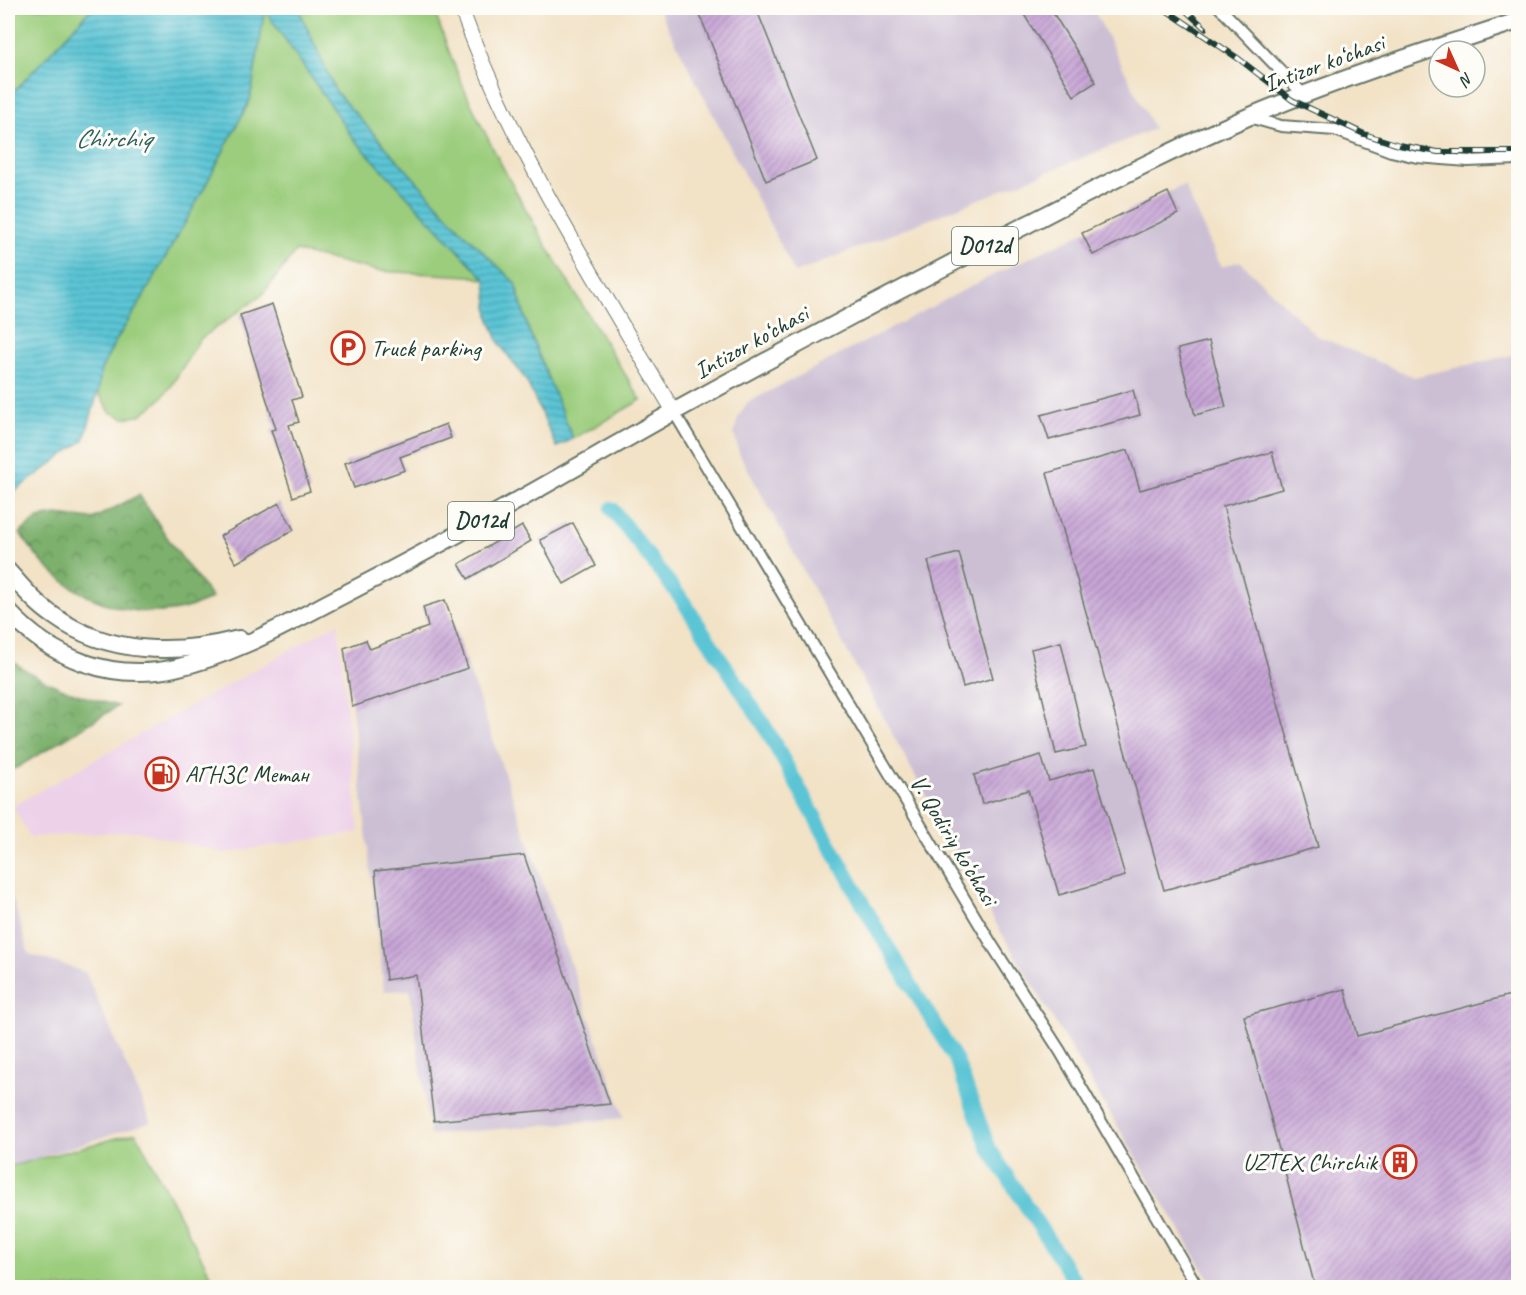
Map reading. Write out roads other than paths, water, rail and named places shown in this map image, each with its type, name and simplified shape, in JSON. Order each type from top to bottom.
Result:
[{"type":"main road","name":"Intizor ko‘chasi","points":[[285,625],[407,562],[795,344],[1138,168],[1249,117],[1304,95],[1518,21]]},
{"type":"main road","name":"D012d","points":[[8,571],[42,607],[66,624],[106,641],[135,648],[167,650],[200,647],[285,625]]},
{"type":"main road","name":"D012d","points":[[8,611],[33,635],[58,650],[97,668],[124,673],[157,671],[191,664],[224,654],[285,625]]},
{"type":"street","points":[[461,8],[490,80],[544,189],[674,412]]},
{"type":"street","points":[[1224,9],[1304,95]]},
{"type":"street","name":"Intizor ko‘chasi","points":[[1249,117],[1281,126],[1335,130],[1391,151],[1417,157],[1468,161],[1518,159]]},
{"type":"street","name":"V. Qodiriy ko‘chasi","points":[[674,412],[992,945],[1060,1052],[1198,1287]]},
{"type":"water","name":"Chirchiq","points":[[92,8],[298,8],[336,92],[460,229],[515,283],[529,331],[573,439],[557,447],[526,380],[499,343],[489,317],[486,280],[352,137],[265,10],[250,100],[200,196],[101,370],[98,392],[84,440],[8,496],[8,98]]},
{"type":"waterway","points":[[612,509],[683,601],[764,725],[874,924],[956,1060],[989,1148],[1079,1288]]},
{"type":"railway","points":[[1163,8],[1239,59],[1292,100],[1364,134],[1399,145],[1438,152],[1518,152]]},
{"type":"railway","points":[[1183,8],[1205,28]]},
{"type":"place","name":"Truck parking","points":[[348,348]]},
{"type":"place","name":"АГНЗС Метан","points":[[162,774]]},
{"type":"place","name":"UZTEX Chirchik","points":[[1400,1162]]}]
